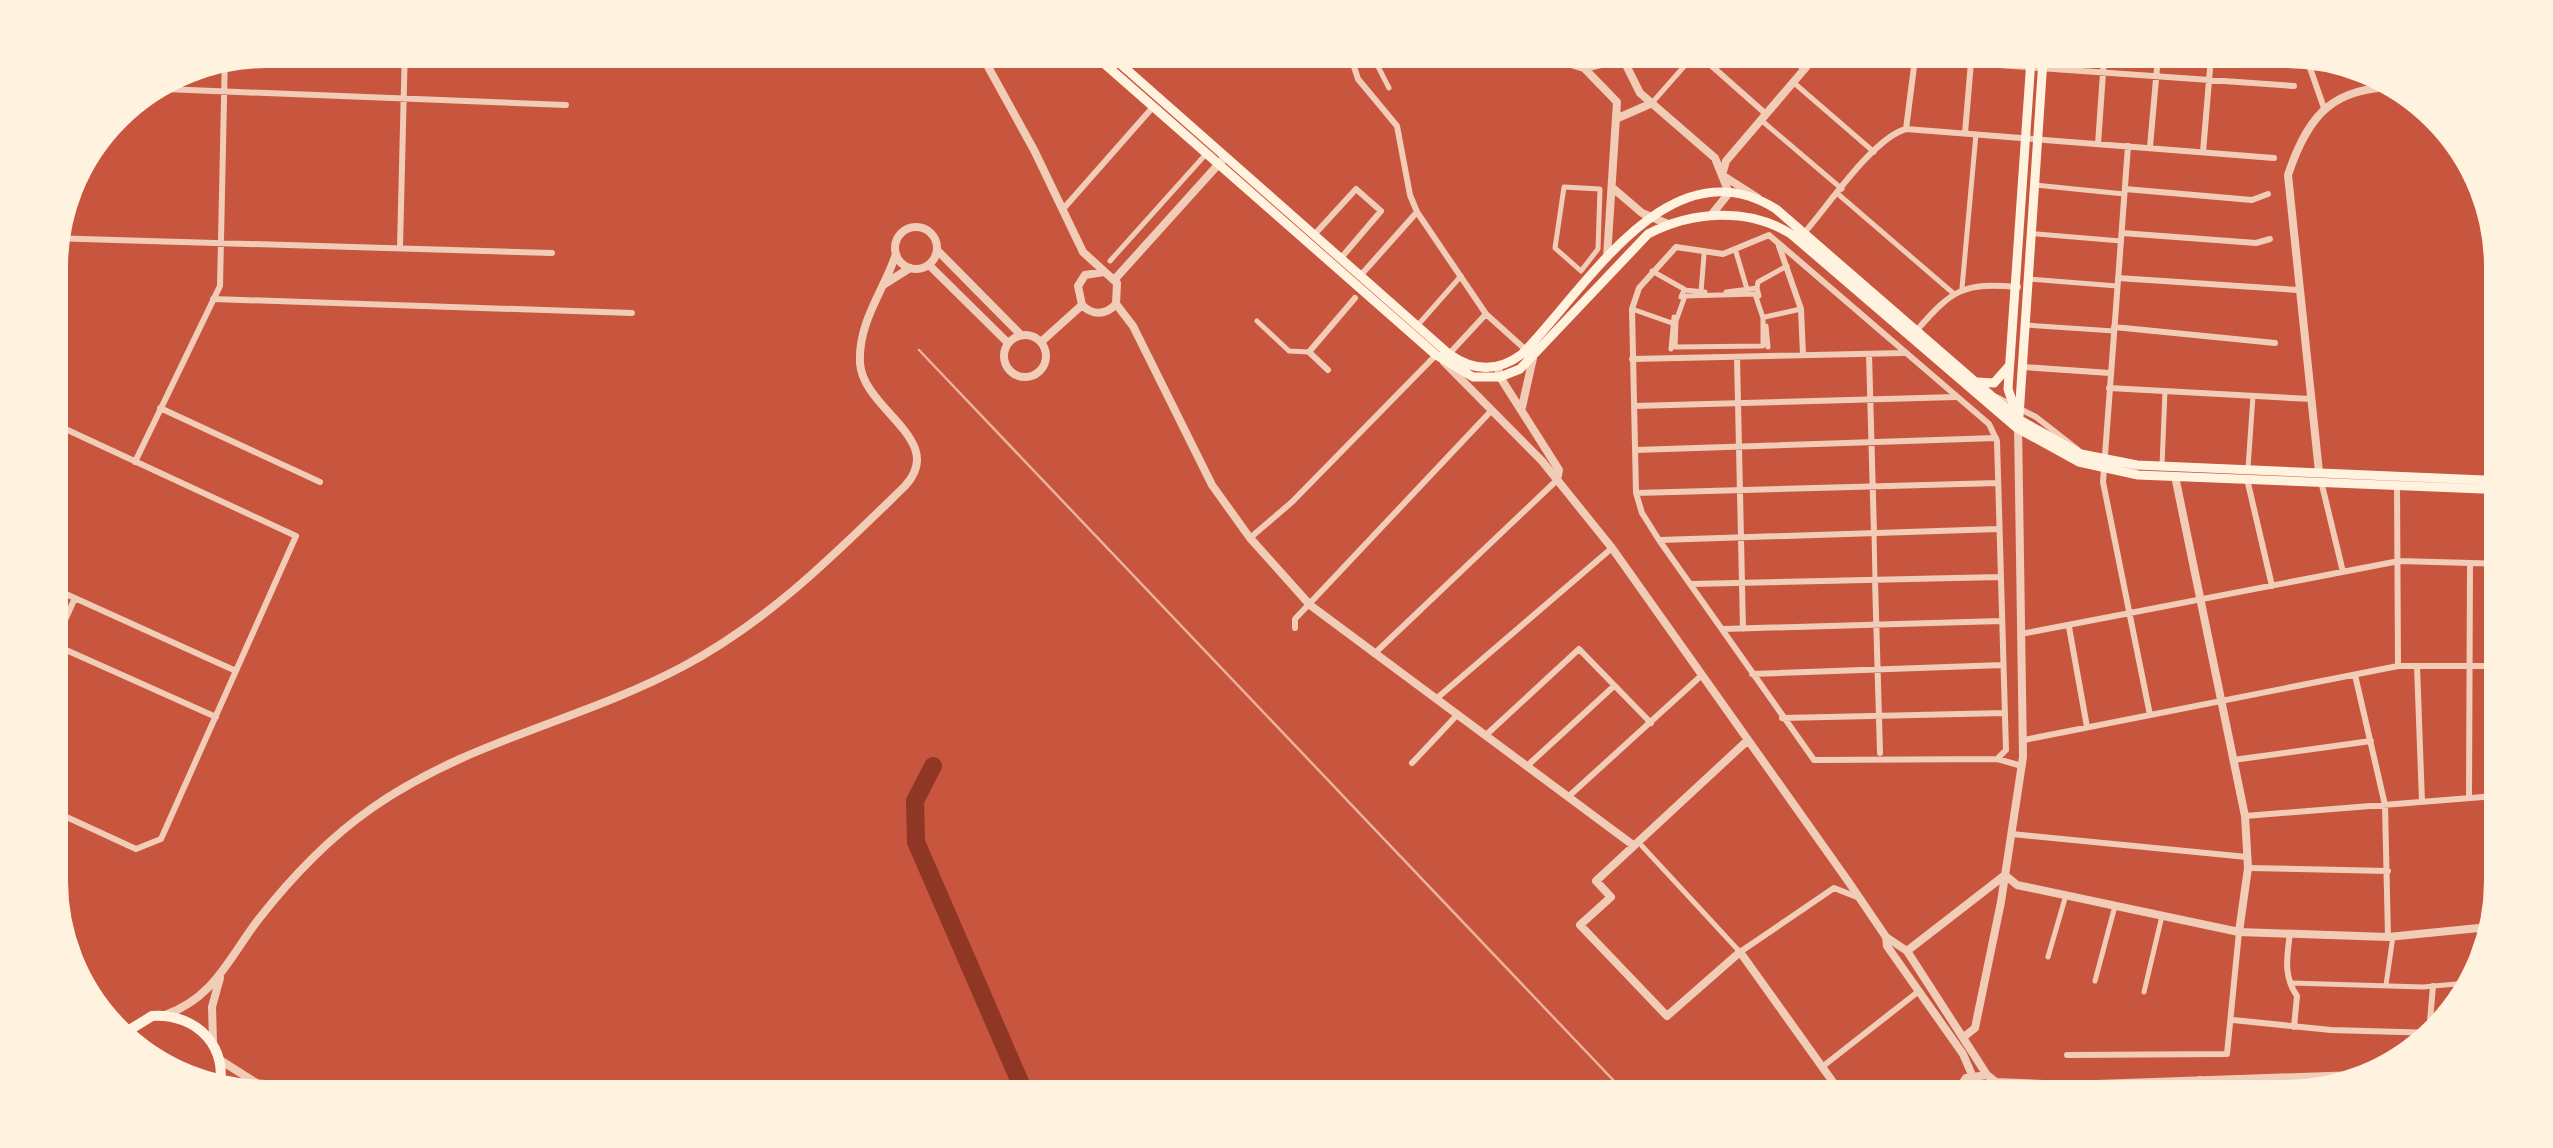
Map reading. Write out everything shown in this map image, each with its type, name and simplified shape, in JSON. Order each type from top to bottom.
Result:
[{"type":"main road","points":[[1102,62],[1206,154],[1222,161],[1314,236],[1449,354],[1482,370],[1499,372]]},
{"type":"main road","points":[[1117,62],[1436,355],[1474,378],[1499,372],[1529,354],[1631,248],[1668,224],[1712,214],[1760,220],[1791,234],[2017,414],[2103,466],[2162,466],[2248,474]]},
{"type":"main road","points":[[2017,414],[2008,390],[2030,62]]},
{"type":"main road","points":[[2017,414],[2042,62]]},
{"type":"main road","points":[[1529,354],[1606,261],[1650,217],[1702,191],[1730,193],[1758,198],[1805,232],[1990,395],[2103,466],[2175,476],[2248,474],[2490,481]]},
{"type":"main road","points":[[1975,381],[1994,382],[2010,364]]},
{"type":"main road","points":[[2320,476],[2490,489]]},
{"type":"main road","points":[[127,1030],[140,1020],[165,1015],[192,1023],[213,1042],[220,1060],[219,1080]]},
{"type":"street","points":[[400,247],[404,62]]},
{"type":"street","points":[[985,62],[1064,208],[1083,252],[1115,279],[1120,290],[1116,304],[1100,314],[1082,306],[1077,293],[1083,252]]},
{"type":"street","points":[[1353,62],[1358,79],[1397,126],[1417,212],[1486,314],[1529,354],[1522,406]]},
{"type":"street","points":[[1376,62],[1390,88]]},
{"type":"street","points":[[1565,62],[1584,68],[1617,102],[1614,189],[1606,261]]},
{"type":"street","points":[[1584,68],[1607,62]]},
{"type":"street","points":[[1625,62],[1650,104],[1715,158],[1730,193],[1712,214]]},
{"type":"street","points":[[1618,118],[1650,104],[1688,62]]},
{"type":"street","points":[[1704,62],[1952,293]]},
{"type":"street","points":[[1797,62],[1804,68]]},
{"type":"street","points":[[1722,175],[1726,162],[1809,62]]},
{"type":"street","points":[[1906,129],[1915,62]]},
{"type":"street","points":[[1965,134],[1972,62],[2294,86]]},
{"type":"street","points":[[2098,144],[2104,62]]},
{"type":"street","points":[[2150,148],[2157,62]]},
{"type":"street","points":[[2203,152],[2211,62]]},
{"type":"street","points":[[2308,64],[2324,108]]},
{"type":"street","points":[[134,462],[220,286],[225,67]]},
{"type":"street","points":[[1793,82],[1874,152]]},
{"type":"street","points":[[2342,572],[2320,476],[2288,176],[2299,142],[2324,108],[2366,90],[2385,88]]},
{"type":"street","points":[[166,89],[566,105]]},
{"type":"street","points":[[1064,208],[1153,107]]},
{"type":"street","points":[[1805,232],[1874,152],[1894,132],[1906,129],[2274,158]]},
{"type":"street","points":[[1962,288],[1976,134]]},
{"type":"street","points":[[2128,146],[2103,466],[2150,714]]},
{"type":"street","points":[[1110,261],[1206,154]]},
{"type":"street","points":[[1115,279],[1222,161]]},
{"type":"street","points":[[1722,175],[1758,198]]},
{"type":"street","points":[[2034,185],[2252,200],[2268,194]]},
{"type":"street","points":[[1564,187],[1600,189],[1598,249],[1580,271],[1555,248],[1564,187]]},
{"type":"street","points":[[1314,236],[1356,189],[1382,211],[1340,259]]},
{"type":"street","points":[[1614,189],[1650,217],[1668,224]]},
{"type":"street","points":[[1360,276],[1417,212]]},
{"type":"street","points":[[165,1015],[194,1002],[221,976],[258,921],[295,878],[371,809],[439,766],[679,668],[735,636],[776,607],[905,486],[917,463],[916,448],[910,434],[873,398],[860,364],[863,332],[896,254],[898,237],[913,227],[929,231],[937,250],[1020,335],[1041,342]]},
{"type":"street","points":[[2038,234],[2256,242],[2270,239]]},
{"type":"street","points":[[1998,759],[2006,750],[1996,438],[1989,424],[1764,235],[1736,252],[1704,254],[1676,247],[1639,288],[1632,310],[1636,493],[1642,513],[1659,540],[1807,755],[1822,763],[1880,757],[2023,761]]},
{"type":"street","points":[[65,239],[552,253]]},
{"type":"street","points":[[1779,246],[1801,309],[1803,355]]},
{"type":"street","points":[[929,265],[937,250]]},
{"type":"street","points":[[1736,252],[1748,289]]},
{"type":"street","points":[[896,254],[910,268]]},
{"type":"street","points":[[1701,292],[1704,254]]},
{"type":"street","points":[[883,284],[910,268],[929,265]]},
{"type":"street","points":[[929,265],[1008,344]]},
{"type":"street","points":[[1768,347],[1758,282],[1786,266]]},
{"type":"street","points":[[1652,271],[1684,290],[1757,288]]},
{"type":"street","points":[[1081,280],[1091,272],[1104,272]]},
{"type":"street","points":[[1417,326],[1462,276]]},
{"type":"street","points":[[1917,330],[1952,293],[1962,288],[2118,282],[2298,290]]},
{"type":"street","points":[[1673,348],[1672,323],[1684,290]]},
{"type":"street","points":[[1756,294],[1763,318],[1763,346],[1673,348],[1676,321],[1685,296],[1756,294]]},
{"type":"street","points":[[1309,352],[1355,298]]},
{"type":"street","points":[[213,299],[632,313]]},
{"type":"street","points":[[1116,304],[1133,326],[1212,485],[1250,538],[1310,606],[1637,845],[1740,952],[1836,1085]]},
{"type":"street","points":[[1041,342],[1082,306]]},
{"type":"street","points":[[1765,316],[1801,309]]},
{"type":"street","points":[[1632,310],[1672,323]]},
{"type":"street","points":[[1449,354],[1486,314]]},
{"type":"street","points":[[1257,321],[1289,351],[1309,352],[1328,370]]},
{"type":"street","points":[[2026,325],[2275,343]]},
{"type":"street","points":[[1020,335],[1008,344],[1006,364],[1025,376],[1036,374],[1046,362],[1041,342]]},
{"type":"street","points":[[1632,359],[1906,353]]},
{"type":"street","points":[[1868,354],[1880,757]]},
{"type":"street","points":[[1250,538],[1292,502],[1436,355],[1557,480],[1612,548],[1857,898],[1886,937],[1907,951],[1987,1075],[1996,1082],[2014,1085]]},
{"type":"street","points":[[1737,357],[1743,629]]},
{"type":"street","points":[[2023,366],[2110,373]]},
{"type":"street","points":[[1374,654],[1557,480],[1559,470],[1499,372]]},
{"type":"street","points":[[2109,388],[2311,400]]},
{"type":"street","points":[[2162,466],[2165,391]]},
{"type":"street","points":[[1965,1036],[1975,1028],[2012,834],[2024,740],[2017,414],[1990,395]]},
{"type":"street","points":[[2253,396],[2248,474],[2272,586]]},
{"type":"street","points":[[1634,406],[1957,397]]},
{"type":"street","points":[[160,408],[320,482]]},
{"type":"street","points":[[1296,628],[1295,619],[1492,410]]},
{"type":"street","points":[[62,815],[136,849],[147,848],[167,828],[296,536],[63,428]]},
{"type":"street","points":[[1636,450],[1996,438]]},
{"type":"street","points":[[2067,1055],[2227,1054],[2248,868],[2245,816],[2175,476]]},
{"type":"street","points":[[1636,493],[1998,483]]},
{"type":"street","points":[[2397,484],[2398,666]]},
{"type":"street","points":[[1659,540],[1998,529]]},
{"type":"street","points":[[1436,699],[1612,548]]},
{"type":"street","points":[[2021,634],[2399,561],[2490,563]]},
{"type":"street","points":[[2469,798],[2470,562]]},
{"type":"street","points":[[1690,584],[2000,577]]},
{"type":"street","points":[[62,592],[236,671]]},
{"type":"street","points":[[62,621],[75,598]]},
{"type":"street","points":[[1722,630],[2002,620]]},
{"type":"street","points":[[2069,626],[2087,728]]},
{"type":"street","points":[[62,647],[216,717]]},
{"type":"street","points":[[1486,735],[1579,648],[1651,723]]},
{"type":"street","points":[[1752,674],[2003,665]]},
{"type":"street","points":[[2024,740],[2398,666],[2490,666]]},
{"type":"street","points":[[2417,666],[2422,802]]},
{"type":"street","points":[[2355,674],[2385,804],[2391,936],[2386,985]]},
{"type":"street","points":[[1568,797],[1702,675]]},
{"type":"street","points":[[1527,766],[1614,685]]},
{"type":"street","points":[[1782,718],[2004,713]]},
{"type":"street","points":[[1412,763],[1458,714]]},
{"type":"street","points":[[1748,740],[1596,882],[1611,897],[1580,925],[1667,1016],[1740,952],[1834,888],[1857,898]]},
{"type":"street","points":[[2233,760],[2371,741]]},
{"type":"street","points":[[2006,750],[2023,761]]},
{"type":"street","points":[[2245,816],[2490,796]]},
{"type":"street","points":[[2012,834],[2248,857]]},
{"type":"street","points":[[2248,868],[2388,871]]},
{"type":"street","points":[[1907,951],[2005,875]]},
{"type":"street","points":[[2005,875],[2017,885],[2239,932],[2391,936],[2486,927]]},
{"type":"street","points":[[2048,957],[2066,895]]},
{"type":"street","points":[[1980,898],[1990,897],[1998,906]]},
{"type":"street","points":[[2095,980],[2115,906]]},
{"type":"street","points":[[2144,992],[2162,916]]},
{"type":"street","points":[[2290,932],[2288,983],[2297,996],[2294,1027]]},
{"type":"street","points":[[1886,937],[1886,946],[1972,1074]]},
{"type":"street","points":[[1907,951],[1910,979]]},
{"type":"street","points":[[213,1042],[212,1007],[221,976]]},
{"type":"street","points":[[2288,983],[2462,983]]},
{"type":"street","points":[[2432,1024],[2433,986]]},
{"type":"street","points":[[1822,1066],[1918,991]]},
{"type":"street","points":[[1939,1020],[1965,1036]]},
{"type":"street","points":[[2233,1020],[2423,1033]]},
{"type":"street","points":[[220,1060],[261,1086]]},
{"type":"street","points":[[1972,1074],[1987,1075]]},
{"type":"street","points":[[1962,1085],[1972,1074]]},
{"type":"street","points":[[2055,1085],[2352,1075]]},
{"type":"street","points":[[2200,1080],[2200,1085]]},
{"type":"waterway","points":[[933,766],[915,801],[916,842],[1020,1082]]},
{"type":"railway","points":[[919,350],[1618,1085]]}]
